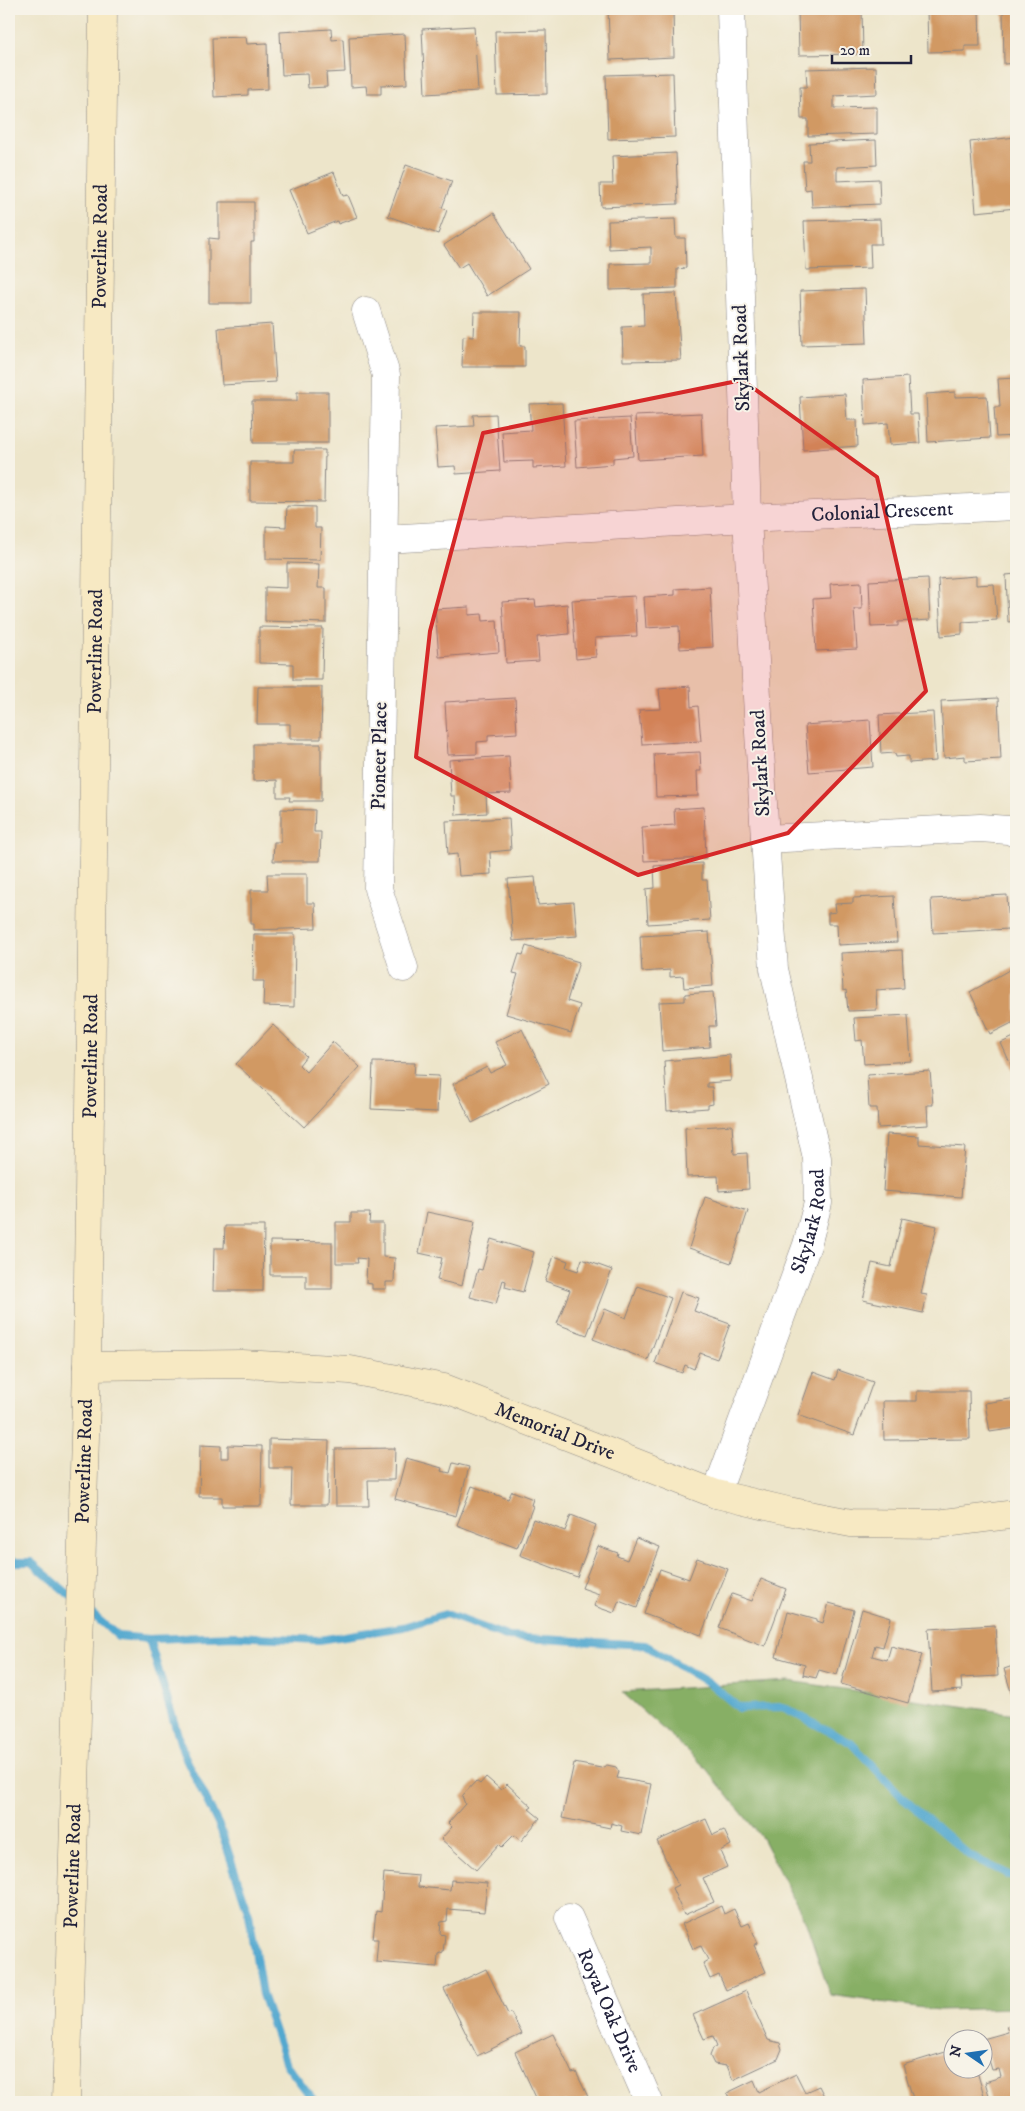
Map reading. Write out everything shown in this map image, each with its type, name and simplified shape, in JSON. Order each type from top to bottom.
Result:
[{"type":"main road","name":"Powerline Road","points":[[66,2102],[87,1366],[103,9]]},
{"type":"main road","name":"Memorial Drive","points":[[87,1366],[242,1364],[350,1370],[444,1388],[716,1494],[788,1511],[851,1523],[937,1524],[1016,1514]]},
{"type":"street","name":"Skylark Road","points":[[716,1494],[808,1245],[818,1203],[817,1158],[774,969],[747,518],[730,9]]},
{"type":"street","name":"Pioneer Place","points":[[366,311],[386,375],[385,539],[378,889],[404,968]]},
{"type":"street","name":"Colonial Crescent","points":[[747,518],[1016,506]]},
{"type":"street","points":[[385,539],[747,518]]},
{"type":"street","points":[[765,839],[980,828],[1008,830],[1016,833]]},
{"type":"street","name":"Royal Oak Drive","points":[[569,1918],[649,2102]]},
{"type":"highlighted area","points":[[742,380],[877,477],[926,691],[788,833],[638,875],[416,757],[430,631],[483,433]]},
{"type":"green space","points":[[789,1681],[1016,1714],[1016,2008],[938,2010],[830,1995],[806,1923],[762,1838],[704,1766],[622,1692]]},
{"type":"building","points":[[608,9],[673,9],[674,57],[610,60]]},
{"type":"building","points":[[798,9],[862,9],[863,54],[799,55]]},
{"type":"building","points":[[927,9],[979,9],[980,46],[965,46],[965,51],[928,52]]},
{"type":"building","points":[[1003,9],[1016,9],[1016,63],[1004,64]]},
{"type":"building","points":[[474,26],[478,91],[425,94],[422,29]]},
{"type":"building","points":[[331,29],[332,40],[343,39],[345,72],[326,73],[327,87],[308,88],[307,74],[282,75],[280,32]]},
{"type":"building","points":[[546,30],[547,94],[497,95],[495,31]]},
{"type":"building","points":[[405,34],[407,84],[381,85],[381,94],[367,94],[366,86],[351,87],[349,37]]},
{"type":"building","points":[[246,37],[247,44],[267,43],[268,89],[248,90],[248,95],[214,97],[212,38]]},
{"type":"building","points":[[876,67],[877,94],[834,96],[834,108],[877,107],[877,134],[808,136],[808,119],[801,119],[800,87],[807,87],[806,69]]},
{"type":"building","points":[[673,73],[675,137],[608,139],[606,75]]},
{"type":"building","points":[[1016,137],[1016,208],[976,212],[970,142]]},
{"type":"building","points":[[876,140],[877,165],[837,167],[837,181],[879,179],[880,204],[812,207],[811,189],[805,190],[803,161],[810,161],[809,143]]},
{"type":"building","points":[[676,153],[678,204],[601,207],[600,184],[613,184],[612,156]]},
{"type":"building","points":[[406,165],[452,181],[442,208],[447,210],[438,234],[388,216]]},
{"type":"building","points":[[334,172],[343,196],[348,195],[357,217],[338,224],[337,221],[307,233],[289,190]]},
{"type":"building","points":[[219,202],[254,202],[254,242],[251,242],[251,303],[209,303],[209,238],[219,239]]},
{"type":"building","points":[[494,213],[529,269],[487,296],[467,263],[459,268],[444,245]]},
{"type":"building","points":[[675,219],[676,238],[685,238],[686,268],[677,269],[677,288],[610,290],[610,264],[651,263],[651,247],[609,249],[608,221]]},
{"type":"building","points":[[880,219],[881,244],[870,244],[871,268],[806,270],[804,221]]},
{"type":"building","points":[[865,289],[867,343],[802,345],[800,291]]},
{"type":"building","points":[[676,293],[681,360],[623,361],[622,327],[644,326],[643,294]]},
{"type":"building","points":[[474,312],[521,312],[520,346],[525,346],[525,367],[462,367],[463,336],[473,337]]},
{"type":"building","points":[[272,324],[276,382],[222,385],[218,328]]},
{"type":"building","points":[[908,377],[910,414],[918,414],[920,443],[890,445],[888,423],[865,425],[863,380]]},
{"type":"building","points":[[1016,378],[1016,436],[996,437],[994,407],[1000,407],[998,379]]},
{"type":"building","points":[[297,392],[328,392],[328,443],[253,443],[252,401],[297,401]]},
{"type":"building","points":[[955,392],[955,397],[987,396],[990,438],[928,442],[926,394]]},
{"type":"building","points":[[845,394],[847,420],[857,420],[858,446],[803,450],[800,397]]},
{"type":"building","points":[[562,403],[566,466],[533,468],[533,461],[504,462],[502,432],[531,430],[529,404]]},
{"type":"building","points":[[701,413],[703,456],[638,460],[635,416]]},
{"type":"building","points":[[496,414],[500,471],[456,474],[455,466],[438,467],[435,428],[474,426],[473,415]]},
{"type":"building","points":[[630,418],[633,456],[613,458],[613,464],[577,467],[574,421]]},
{"type":"building","points":[[294,450],[325,450],[324,502],[250,501],[250,462],[294,462]]},
{"type":"building","points":[[287,506],[315,507],[315,528],[321,528],[320,560],[266,559],[266,526],[286,527]]},
{"type":"building","points":[[287,563],[319,564],[318,588],[326,588],[326,623],[265,621],[265,587],[287,588]]},
{"type":"building","points":[[1016,574],[1016,621],[1008,622],[1006,575]]},
{"type":"building","points":[[976,576],[976,585],[994,584],[997,620],[962,622],[962,634],[941,636],[938,579]]},
{"type":"building","points":[[928,578],[930,620],[898,622],[898,626],[871,627],[869,581]]},
{"type":"building","points":[[861,582],[862,609],[854,609],[857,649],[816,651],[813,599],[831,598],[830,584]]},
{"type":"building","points":[[710,587],[713,647],[680,649],[679,626],[646,628],[644,597],[675,595],[675,589]]},
{"type":"building","points":[[635,596],[637,636],[595,638],[596,657],[576,659],[572,600]]},
{"type":"building","points":[[535,600],[536,607],[567,604],[569,634],[537,637],[539,661],[506,663],[502,602]]},
{"type":"building","points":[[469,607],[469,615],[482,614],[483,621],[497,620],[499,652],[439,657],[435,609]]},
{"type":"building","points":[[259,627],[323,628],[322,680],[293,680],[293,664],[259,663]]},
{"type":"building","points":[[690,686],[691,707],[698,706],[701,741],[642,744],[639,710],[661,709],[659,689]]},
{"type":"building","points":[[258,687],[322,687],[321,739],[290,739],[290,724],[257,724]]},
{"type":"building","points":[[515,698],[517,733],[488,735],[488,741],[477,742],[477,754],[448,755],[445,702]]},
{"type":"building","points":[[998,698],[1001,759],[965,761],[965,756],[944,758],[941,701]]},
{"type":"building","points":[[933,712],[936,761],[909,763],[909,756],[896,757],[895,753],[881,754],[879,715]]},
{"type":"building","points":[[870,720],[873,767],[809,772],[805,725]]},
{"type":"building","points":[[253,744],[321,744],[321,801],[289,801],[290,797],[277,797],[277,780],[253,781]]},
{"type":"building","points":[[700,752],[701,771],[697,771],[698,796],[656,797],[654,754]]},
{"type":"building","points":[[509,756],[511,793],[486,794],[487,813],[456,815],[455,796],[451,796],[449,760]]},
{"type":"building","points":[[704,807],[706,858],[644,861],[642,827],[675,825],[674,809]]},
{"type":"building","points":[[281,809],[315,810],[314,832],[321,832],[320,861],[273,861],[274,842],[281,842]]},
{"type":"building","points":[[509,818],[511,850],[490,852],[491,874],[459,876],[457,854],[448,855],[446,821]]},
{"type":"building","points":[[702,863],[702,880],[707,880],[710,920],[648,924],[646,889],[655,888],[654,866]]},
{"type":"building","points":[[267,874],[307,874],[307,903],[315,903],[316,928],[254,930],[254,924],[251,924],[251,890],[268,890]]},
{"type":"building","points":[[535,877],[538,905],[574,902],[577,936],[513,941],[508,879]]},
{"type":"building","points":[[1007,895],[1009,929],[933,933],[931,899]]},
{"type":"building","points":[[894,896],[897,942],[838,945],[837,924],[828,924],[828,913],[836,912],[835,904],[853,903],[853,898]]},
{"type":"building","points":[[709,932],[713,986],[684,988],[683,976],[670,977],[670,970],[642,972],[640,936]]},
{"type":"building","points":[[254,934],[295,934],[294,1007],[263,1006],[264,981],[253,981]]},
{"type":"building","points":[[526,946],[579,962],[567,1001],[580,1005],[571,1033],[506,1014],[518,974],[513,973],[519,954],[523,955]]},
{"type":"building","points":[[902,950],[904,988],[876,990],[877,1010],[848,1011],[846,990],[843,991],[841,953]]},
{"type":"building","points":[[1016,966],[1016,1021],[990,1034],[970,992]]},
{"type":"building","points":[[713,992],[716,1026],[709,1026],[710,1047],[662,1051],[659,1002],[685,1001],[685,994]]},
{"type":"building","points":[[908,1015],[911,1061],[864,1064],[862,1040],[856,1041],[854,1018]]},
{"type":"building","points":[[273,1025],[306,1056],[299,1065],[306,1072],[333,1042],[360,1067],[304,1127],[236,1064]]},
{"type":"building","points":[[522,1029],[549,1084],[472,1123],[453,1084],[487,1067],[490,1073],[507,1065],[495,1042]]},
{"type":"building","points":[[1016,1036],[1016,1076],[1001,1043]]},
{"type":"building","points":[[730,1055],[731,1081],[707,1083],[707,1087],[712,1087],[713,1104],[708,1105],[708,1108],[667,1111],[664,1061]]},
{"type":"building","points":[[373,1062],[415,1063],[414,1075],[439,1076],[437,1112],[371,1109]]},
{"type":"building","points":[[930,1071],[933,1105],[927,1105],[928,1125],[878,1128],[877,1108],[869,1108],[867,1075]]},
{"type":"building","points":[[732,1125],[734,1154],[747,1153],[749,1189],[719,1191],[718,1176],[687,1177],[685,1128]]},
{"type":"building","points":[[887,1134],[919,1136],[919,1144],[965,1147],[961,1197],[883,1191]]},
{"type":"building","points":[[705,1197],[748,1211],[731,1263],[689,1248]]},
{"type":"building","points":[[427,1212],[475,1222],[462,1286],[437,1280],[442,1258],[419,1253]]},
{"type":"building","points":[[351,1213],[370,1213],[369,1223],[383,1223],[383,1257],[395,1258],[394,1282],[386,1282],[386,1289],[372,1289],[372,1284],[366,1283],[367,1259],[357,1258],[358,1263],[336,1263],[336,1222],[351,1222]]},
{"type":"building","points":[[902,1218],[937,1226],[921,1294],[927,1295],[923,1313],[863,1300],[872,1263],[891,1267]]},
{"type":"building","points":[[225,1226],[264,1226],[263,1291],[213,1291],[214,1248],[224,1248]]},
{"type":"building","points":[[491,1239],[534,1252],[523,1292],[505,1287],[506,1281],[503,1280],[496,1304],[470,1297],[478,1269],[482,1270]]},
{"type":"building","points":[[270,1241],[332,1242],[332,1289],[306,1289],[306,1275],[270,1275]]},
{"type":"building","points":[[554,1256],[568,1261],[566,1267],[578,1271],[582,1259],[612,1270],[587,1335],[557,1324],[570,1290],[545,1281]]},
{"type":"building","points":[[638,1286],[671,1298],[648,1360],[593,1339],[605,1309],[626,1318]]},
{"type":"building","points":[[681,1292],[699,1298],[694,1311],[730,1324],[717,1359],[700,1353],[694,1369],[685,1365],[682,1373],[655,1363]]},
{"type":"building","points":[[838,1370],[873,1382],[854,1435],[798,1415],[813,1372],[835,1380]]},
{"type":"building","points":[[917,1391],[969,1391],[970,1439],[884,1440],[883,1401],[917,1401]]},
{"type":"building","points":[[1016,1398],[1016,1428],[990,1432],[985,1403]]},
{"type":"building","points":[[269,1439],[329,1441],[327,1505],[291,1505],[292,1468],[269,1468]]},
{"type":"building","points":[[200,1445],[221,1446],[221,1458],[228,1458],[228,1445],[262,1446],[261,1506],[222,1506],[222,1497],[199,1497]]},
{"type":"building","points":[[395,1448],[394,1480],[368,1480],[369,1506],[336,1506],[335,1449]]},
{"type":"building","points":[[406,1458],[442,1468],[441,1471],[450,1473],[453,1463],[469,1467],[456,1516],[395,1499]]},
{"type":"building","points":[[472,1486],[508,1499],[512,1491],[533,1499],[531,1505],[533,1506],[517,1548],[457,1525]]},
{"type":"building","points":[[571,1515],[596,1525],[577,1577],[520,1555],[533,1519],[565,1531]]},
{"type":"building","points":[[636,1538],[660,1547],[637,1608],[619,1601],[614,1613],[594,1606],[599,1594],[582,1588],[598,1546],[618,1553],[617,1556],[627,1560]]},
{"type":"building","points":[[697,1558],[728,1569],[701,1635],[644,1614],[660,1569],[689,1579]]},
{"type":"building","points":[[761,1579],[786,1589],[765,1646],[719,1628],[732,1594],[752,1601]]},
{"type":"building","points":[[829,1603],[854,1610],[837,1675],[819,1670],[816,1678],[803,1675],[805,1665],[776,1657],[788,1611],[817,1619],[817,1621],[823,1623]]},
{"type":"building","points":[[862,1609],[891,1618],[883,1647],[875,1645],[872,1656],[887,1660],[891,1646],[922,1654],[908,1703],[841,1684]]},
{"type":"building","points":[[995,1625],[998,1676],[961,1678],[962,1690],[932,1692],[928,1629]]},
{"type":"building","points":[[1016,1665],[1016,1708],[1004,1669]]},
{"type":"building","points":[[574,1763],[601,1768],[607,1765],[616,1767],[619,1772],[617,1778],[651,1784],[641,1835],[621,1831],[622,1826],[611,1823],[610,1828],[562,1818]]},
{"type":"building","points":[[486,1777],[501,1790],[507,1784],[532,1807],[529,1809],[540,1818],[521,1841],[514,1835],[502,1847],[499,1844],[476,1870],[441,1839],[452,1827],[448,1823],[465,1804],[462,1796],[476,1781],[480,1784]]},
{"type":"building","points":[[706,1819],[713,1835],[724,1830],[731,1845],[720,1851],[727,1867],[703,1878],[714,1902],[684,1915],[672,1888],[678,1885],[657,1841]]},
{"type":"building","points":[[384,1873],[419,1876],[418,1887],[450,1890],[451,1880],[487,1883],[484,1912],[448,1909],[447,1921],[441,1922],[440,1934],[445,1935],[443,1952],[438,1954],[437,1967],[376,1962],[378,1939],[373,1939],[376,1911],[381,1912]]},
{"type":"building","points":[[721,1906],[724,1914],[734,1909],[742,1926],[749,1923],[758,1943],[754,1945],[766,1972],[726,1990],[719,1975],[710,1979],[703,1963],[708,1960],[701,1946],[693,1949],[682,1924]]},
{"type":"building","points":[[486,1969],[508,2014],[511,2013],[522,2034],[477,2056],[444,1989]]},
{"type":"building","points":[[746,1991],[768,2040],[780,2043],[782,2049],[778,2059],[733,2080],[727,2066],[714,2064],[710,2056],[713,2048],[717,2046],[713,2036],[704,2039],[693,2015]]},
{"type":"building","points":[[1016,2023],[1016,2102],[991,2102],[985,2082],[1001,2077],[999,2069],[992,2070],[992,2036],[1008,2032],[1006,2026]]},
{"type":"building","points":[[553,2034],[572,2073],[576,2072],[588,2097],[577,2102],[538,2102],[515,2052]]},
{"type":"building","points":[[942,2053],[942,2078],[979,2078],[986,2102],[914,2102],[903,2065]]},
{"type":"building","points":[[796,2074],[805,2092],[819,2086],[827,2102],[731,2102],[727,2093],[754,2080],[759,2092]]},
{"type":"waterway","points":[[9,1556],[15,1562],[31,1562],[73,1598]]},
{"type":"waterway","points":[[86,1609],[118,1636],[149,1639],[235,1636],[319,1640],[403,1627],[446,1614],[509,1637],[645,1645],[712,1685],[739,1708],[783,1707],[851,1743],[906,1801],[970,1856],[1016,1878]]},
{"type":"waterway","points":[[149,1639],[183,1752],[221,1830],[249,1914],[262,1994],[286,2064],[315,2102]]}]
